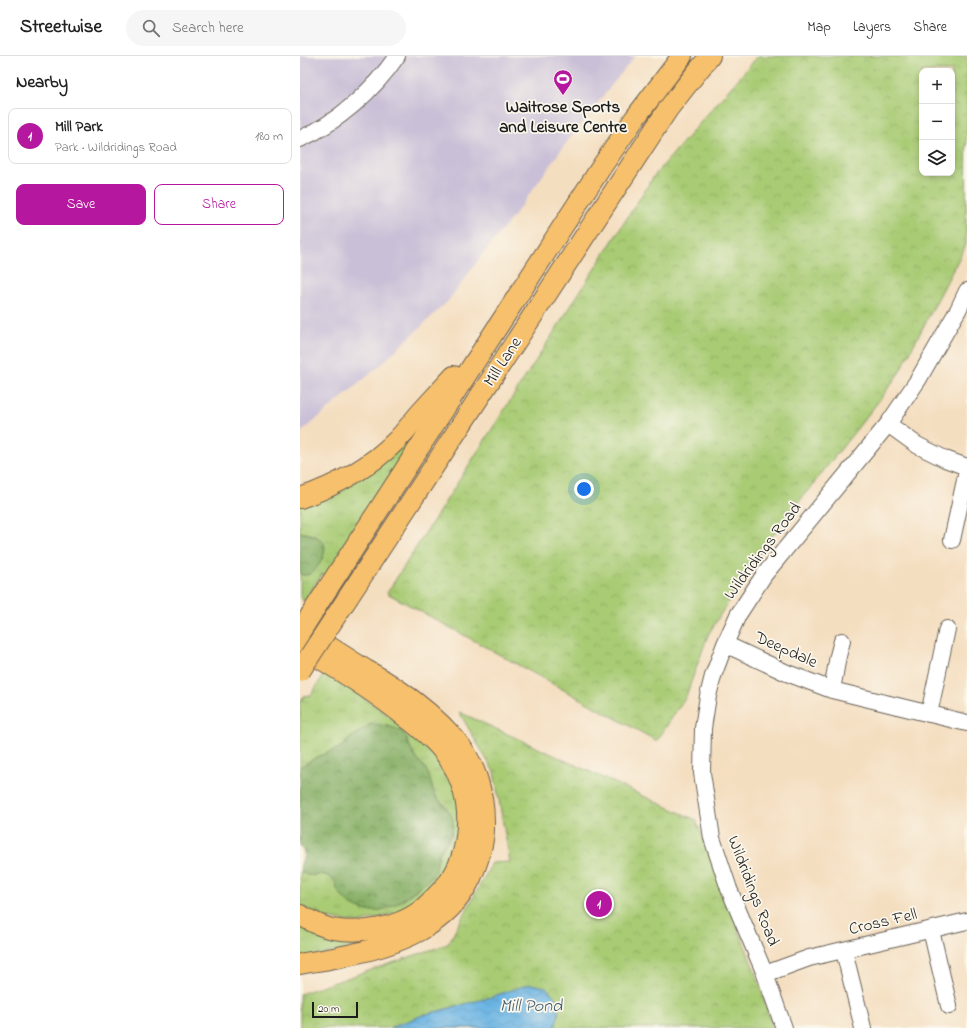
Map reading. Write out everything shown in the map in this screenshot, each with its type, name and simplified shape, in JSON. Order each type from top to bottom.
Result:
[{"type":"main road","name":"Mill Lane","points":[[300,632],[602,166],[635,118],[682,56]]},
{"type":"main road","name":"Mill Lane","points":[[300,671],[668,109],[710,56]]},
{"type":"main road","points":[[300,498],[337,484],[377,457],[397,440],[491,336]]},
{"type":"main road","points":[[300,628],[398,689],[438,722],[465,751],[473,766],[482,795],[484,810],[483,842],[480,857],[469,882],[444,914],[421,930],[386,946],[300,964]]},
{"type":"main road","points":[[300,646],[376,694],[422,730],[439,746],[456,772],[464,795],[467,817],[466,840],[463,852],[451,879],[441,892],[419,912],[409,918],[384,927],[358,931],[345,931],[319,925],[300,915]]},
{"type":"street","points":[[300,139],[336,118],[362,97],[388,70],[397,56]]},
{"type":"street","name":"Wildridings Road","points":[[784,1028],[765,974],[729,889],[712,838],[703,783],[702,751],[705,714],[713,676],[738,615],[764,575],[888,424],[918,380],[958,310],[967,291]]},
{"type":"street","points":[[888,424],[917,445],[945,459],[967,467]]},
{"type":"street","points":[[952,540],[967,471]]},
{"type":"street","points":[[929,714],[947,629]]},
{"type":"street","name":"Deepdale","points":[[832,690],[842,641]]},
{"type":"street","name":"Deepdale","points":[[725,644],[787,673],[832,690],[967,723]]},
{"type":"street","name":"Cross Fell","points":[[765,974],[809,958],[967,921]]},
{"type":"street","name":"Cross Fell","points":[[931,930],[949,1006]]},
{"type":"street","name":"Cross Fell","points":[[844,950],[863,1028]]},
{"type":"shaded area","points":[[300,56],[635,56],[569,139],[513,217],[488,247],[448,301],[377,368],[300,433]]},
{"type":"green space","points":[[758,56],[967,56],[966,245],[899,373],[751,564],[708,635],[686,696],[657,741],[387,593],[654,176]]},
{"type":"green space","points":[[434,409],[326,576],[322,574],[304,601],[300,598],[300,574],[306,575],[318,565],[322,558],[323,542],[314,535],[300,532],[300,504]]},
{"type":"green space","points":[[300,532],[318,538],[325,546],[325,551],[321,562],[314,571],[306,575],[300,574]]},
{"type":"green space","points":[[326,671],[433,747],[462,800],[455,861],[413,909],[358,923],[324,918],[300,905],[300,871],[307,875],[319,874],[331,878],[335,882],[337,889],[350,904],[356,907],[369,911],[391,906],[407,897],[425,882],[435,871],[439,854],[452,835],[446,806],[438,799],[432,790],[426,769],[417,759],[406,737],[371,724],[352,737],[341,747],[315,758],[300,767],[300,703],[304,696],[311,695]]},
{"type":"green space","points":[[402,698],[437,726],[453,743],[466,762],[475,782],[480,804],[480,826],[477,849],[470,870],[459,890],[445,907],[412,930],[381,942],[300,959],[300,922],[334,936],[348,938],[376,937],[390,934],[416,923],[439,908],[460,881],[471,860],[474,850],[476,807],[473,786],[469,776],[456,753],[448,743],[430,724],[398,700]]},
{"type":"green space","points":[[459,712],[696,820],[759,982],[773,1028],[300,1028],[300,994],[448,944],[492,863],[510,862],[494,772]]},
{"type":"green space","points":[[371,724],[393,728],[400,731],[404,735],[417,759],[427,771],[436,796],[448,810],[453,821],[451,834],[439,853],[434,874],[406,897],[383,910],[377,911],[360,909],[347,902],[338,891],[333,879],[328,876],[307,875],[300,871],[304,852],[300,845],[300,767],[315,758],[341,747],[352,737]]},
{"type":"water","name":"Mill Pond","points":[[530,984],[546,987],[555,997],[559,1012],[555,1028],[389,1028],[423,1015],[488,998]]},
{"type":"place","name":"Waitrose Sports and Leisure Centre","points":[[563,96]]},
{"type":"place","name":"Mill Park","points":[[599,904]]}]
